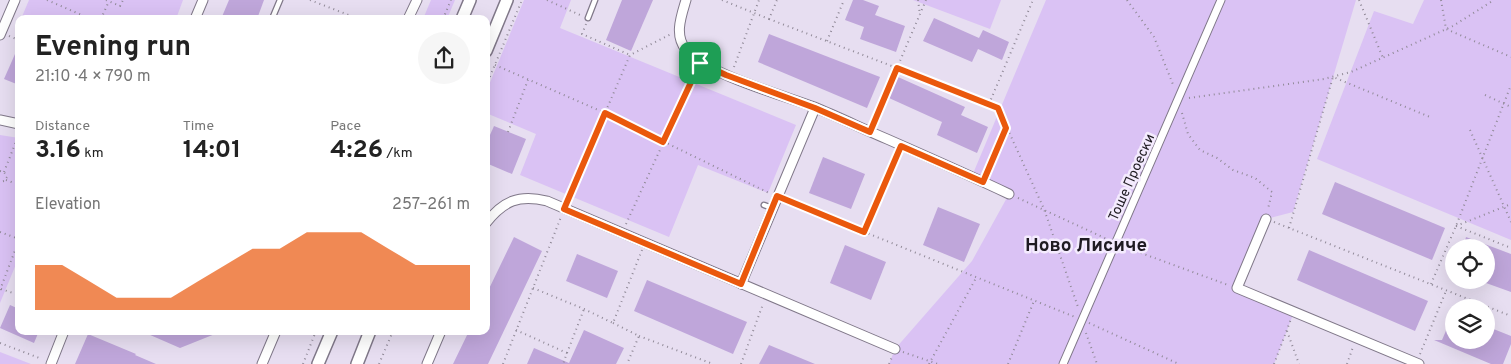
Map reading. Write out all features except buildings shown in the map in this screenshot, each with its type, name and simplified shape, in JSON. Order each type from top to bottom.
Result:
[{"type":"street","points":[[0,34],[15,0]]},
{"type":"street","points":[[197,15],[203,0]]},
{"type":"street","points":[[410,15],[417,0]]},
{"type":"street","points":[[464,15],[470,0]]},
{"type":"street","points":[[490,41],[507,0]]},
{"type":"street","points":[[686,0],[679,21],[679,35],[686,50],[700,63],[815,108],[1009,194]]},
{"type":"street","name":"Тоше Проески","points":[[1063,364],[1221,0]]},
{"type":"street","points":[[741,284],[768,207],[777,196],[815,108]]},
{"type":"street","points":[[0,120],[15,123]]},
{"type":"street","points":[[490,218],[494,212],[512,200],[537,198],[644,244],[670,252],[895,349]]},
{"type":"street","points":[[1266,219],[1237,288],[1418,363]]},
{"type":"street","points":[[51,363],[62,335]]},
{"type":"street","points":[[262,364],[274,335]]},
{"type":"street","points":[[318,364],[330,335]]},
{"type":"street","points":[[357,364],[368,335]]},
{"type":"street","points":[[427,364],[439,335]]},
{"type":"lane","points":[[274,15],[280,0]]},
{"type":"lane","points":[[588,18],[595,0]]},
{"type":"path","points":[[47,0],[82,15]]},
{"type":"path","points":[[102,15],[107,1],[120,6],[123,0]]},
{"type":"path","points":[[310,0],[349,15]]},
{"type":"path","points":[[444,15],[450,0]]},
{"type":"path","points":[[490,77],[522,0]]},
{"type":"path","points":[[547,0],[588,18],[582,34],[630,54]]},
{"type":"path","points":[[722,0],[998,108],[1044,209],[1097,364]]},
{"type":"path","points":[[730,76],[759,0]]},
{"type":"path","points":[[769,19],[777,0]]},
{"type":"path","points":[[827,41],[844,0]]},
{"type":"path","points":[[918,0],[920,16]]},
{"type":"path","points":[[870,132],[926,0]]},
{"type":"path","points":[[989,104],[1032,0]]},
{"type":"path","points":[[1127,0],[1154,37],[1179,99],[1188,134],[1200,150],[1217,158],[1232,170],[1255,178],[1272,192],[1266,219],[1511,316]]},
{"type":"path","points":[[1359,0],[1383,58]]},
{"type":"path","points":[[1441,0],[1446,29]]},
{"type":"path","points":[[1179,99],[1324,80],[1351,72],[1446,29],[1494,0]]},
{"type":"path","points":[[1446,29],[1511,56]]},
{"type":"path","points":[[503,364],[564,209],[630,54],[679,30]]},
{"type":"path","points":[[622,233],[700,63]]},
{"type":"path","points":[[495,65],[605,113],[777,196],[1082,320],[1179,364]]},
{"type":"path","points":[[1333,77],[1430,117]]},
{"type":"path","points":[[1289,228],[1333,77]]},
{"type":"path","points":[[508,132],[528,80]]},
{"type":"path","points":[[1431,284],[1456,226],[1511,84]]},
{"type":"path","points":[[1485,95],[1511,107]]},
{"type":"path","points":[[983,182],[1006,128]]},
{"type":"path","points":[[1470,130],[1511,222]]},
{"type":"path","points":[[4,172],[15,144]]},
{"type":"path","points":[[864,232],[901,146]]},
{"type":"path","points":[[0,171],[4,172],[7,176],[6,180]]},
{"type":"path","points":[[0,182],[6,180],[15,183]]},
{"type":"path","points":[[1456,226],[1511,204]]},
{"type":"path","points":[[1456,226],[1511,248]]},
{"type":"path","points":[[0,232],[15,238]]},
{"type":"path","points":[[613,323],[644,244]]},
{"type":"path","points":[[15,250],[0,289],[15,294]]},
{"type":"path","points":[[930,363],[976,277]]},
{"type":"path","points":[[533,288],[584,308],[639,336],[713,364]]},
{"type":"path","points":[[1418,363],[1446,290]]},
{"type":"path","points":[[741,364],[767,294]]},
{"type":"path","points":[[1008,364],[1034,301]]},
{"type":"path","points":[[563,364],[584,308]]},
{"type":"path","points":[[1274,364],[1294,312]]},
{"type":"path","points":[[516,330],[567,353]]},
{"type":"path","points":[[1286,331],[1299,364]]},
{"type":"path","points":[[302,364],[314,335]]},
{"type":"path","points":[[379,364],[391,335]]},
{"type":"path","points":[[626,364],[639,336]]},
{"type":"path","points":[[1347,364],[1356,338]]},
{"type":"path","points":[[0,343],[51,363]]},
{"type":"path","points":[[895,349],[930,363],[938,364]]},
{"type":"shaded area","points":[[29,0],[183,0],[177,15],[23,15]]},
{"type":"shaded area","points":[[431,0],[455,0],[449,15],[425,15]]},
{"type":"shaded area","points":[[524,0],[571,0],[560,28],[796,125],[768,193],[698,165],[669,237],[520,175],[536,134],[490,115],[490,82]]},
{"type":"shaded area","points":[[913,0],[1001,0],[990,29]]},
{"type":"shaded area","points":[[1046,0],[1356,0],[1293,212],[1266,219],[1237,288],[1294,312],[1274,364],[889,364],[895,349],[972,261],[1009,194],[972,176]]},
{"type":"shaded area","points":[[1424,0],[1511,0],[1511,240],[1317,159],[1374,11],[1413,24]]},
{"type":"shaded area","points":[[0,135],[15,137],[15,267],[0,303]]},
{"type":"shaded area","points":[[0,352],[31,364],[0,364]]},
{"type":"district","name":"Ново Лисиче","points":[[1086,244]]},
{"type":"route","points":[[700,63],[726,75],[815,108],[870,132],[897,68],[998,108],[1006,128],[983,182],[901,146],[864,232],[777,196],[741,284],[564,209],[605,113],[663,142],[700,63]]}]
